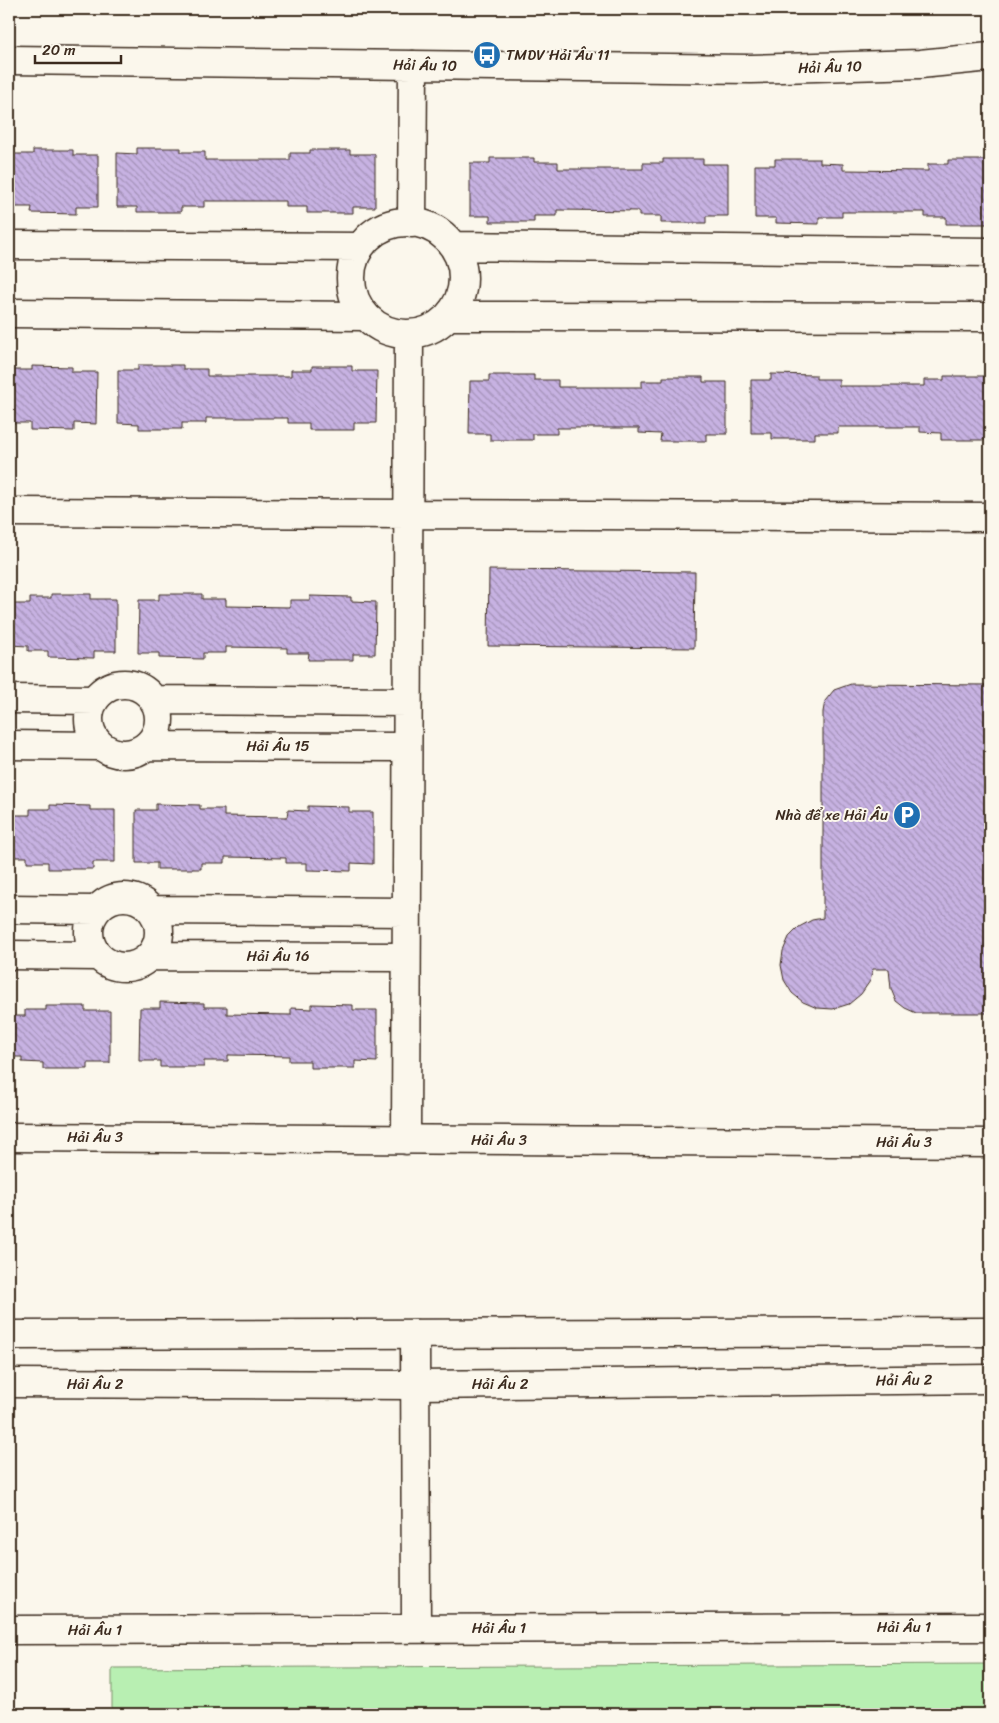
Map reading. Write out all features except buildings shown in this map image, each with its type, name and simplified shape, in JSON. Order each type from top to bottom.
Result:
[{"type":"street","name":"Hải Âu 10","points":[[9,60],[752,69],[920,64],[990,57]]},
{"type":"street","points":[[412,223],[413,65]]},
{"type":"street","points":[[425,224],[441,233],[454,246],[462,263],[464,281],[460,300],[450,316],[435,328],[417,334],[398,334],[380,328],[365,316],[355,300],[351,282],[352,264],[360,247],[372,234],[389,225],[425,224]]},
{"type":"street","points":[[9,245],[360,247]]},
{"type":"street","points":[[454,246],[990,252]]},
{"type":"street","points":[[9,313],[365,316]]},
{"type":"street","points":[[450,316],[990,317]]},
{"type":"street","points":[[406,1140],[409,334]]},
{"type":"street","points":[[9,512],[408,512],[990,517]]},
{"type":"street","points":[[100,746],[90,729],[88,719],[94,700],[102,691],[112,686],[124,684],[135,686],[146,692],[154,700],[159,724],[153,740],[148,746]]},
{"type":"street","points":[[9,699],[94,700]]},
{"type":"street","points":[[154,700],[407,702]]},
{"type":"street","name":"Hải Âu 15","points":[[9,745],[100,746],[119,754],[134,753],[148,746],[407,747]]},
{"type":"street","points":[[97,956],[90,945],[88,933],[90,921],[95,910],[113,898],[123,896],[144,903],[152,910],[157,919],[159,938],[150,956]]},
{"type":"street","points":[[9,909],[95,910]]},
{"type":"street","points":[[152,910],[406,912]]},
{"type":"street","name":"Hải Âu 16","points":[[9,955],[97,956],[114,966],[123,967],[142,962],[150,956],[406,957]]},
{"type":"street","name":"Hải Âu 3","points":[[9,1137],[990,1143]]},
{"type":"street","points":[[9,1335],[990,1332]]},
{"type":"street","points":[[415,1334],[416,1628]]},
{"type":"street","name":"Hải Âu 2","points":[[9,1383],[415,1385],[990,1380]]},
{"type":"street","name":"Hải Âu 1","points":[[9,1630],[990,1627]]},
{"type":"green space","points":[[990,1664],[990,1714],[112,1714],[112,1668]]},
{"type":"place","name":"TMDV Hải Âu 11","points":[[487,55]]},
{"type":"place","name":"Nhà để xe Hải Âu","points":[[907,815]]}]
